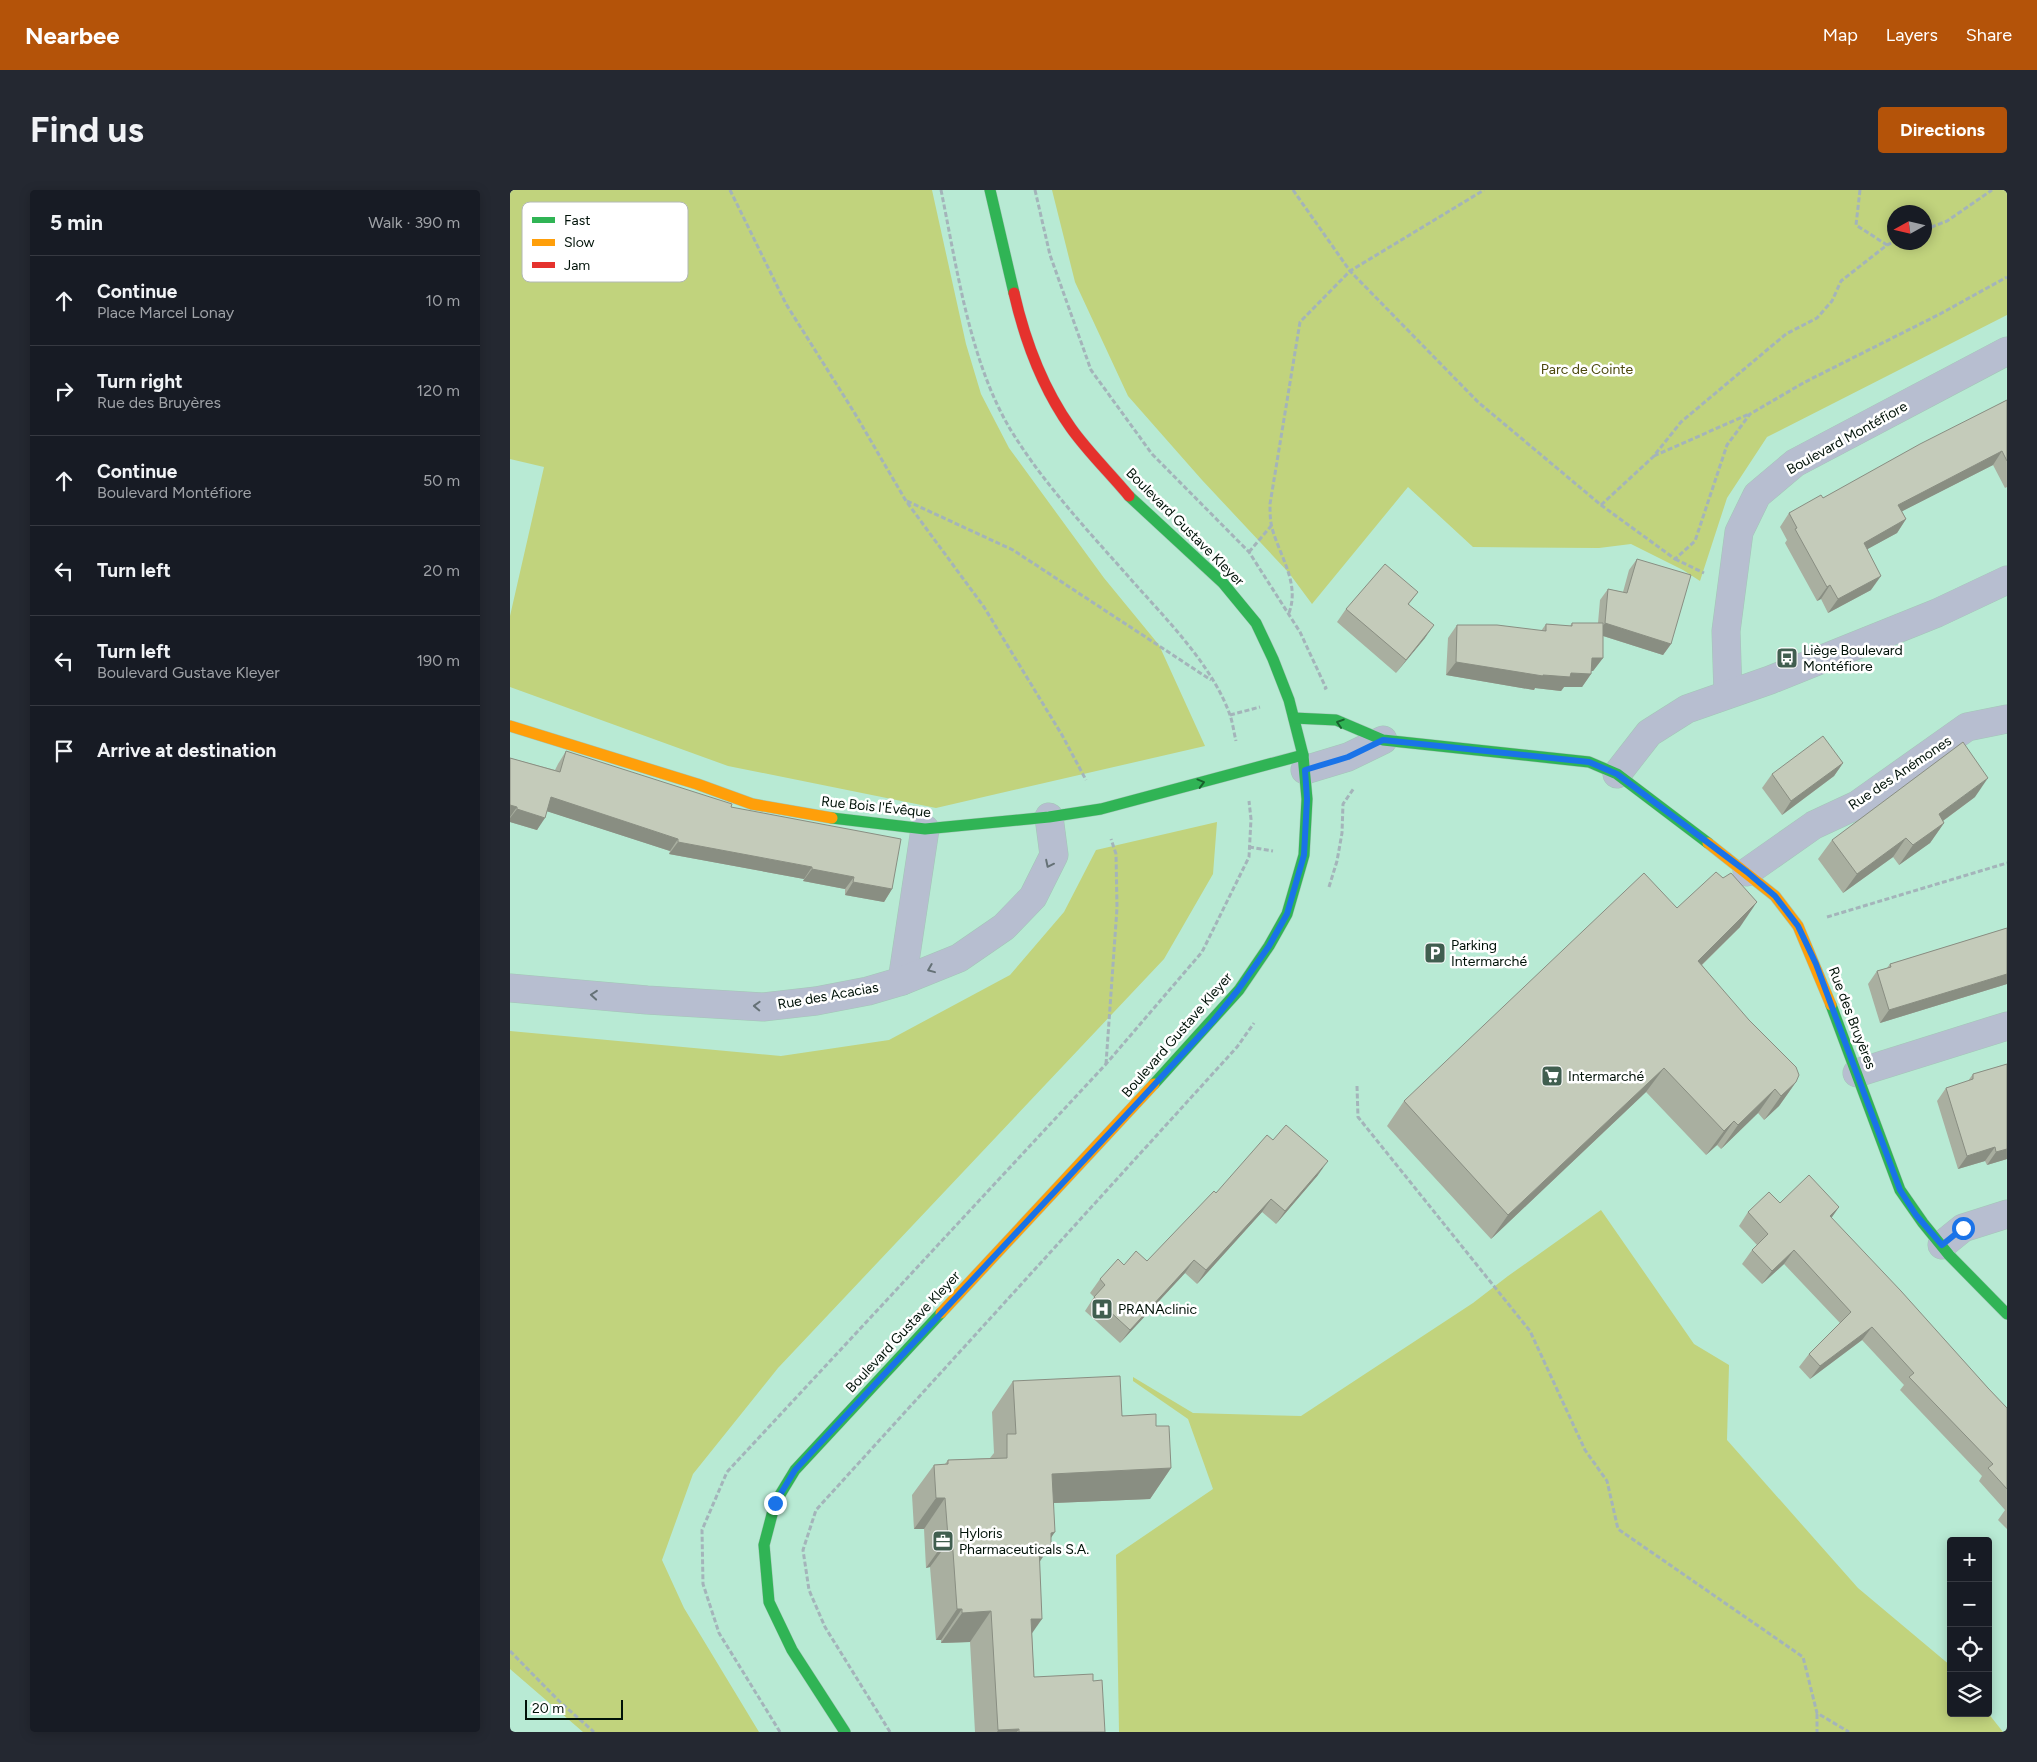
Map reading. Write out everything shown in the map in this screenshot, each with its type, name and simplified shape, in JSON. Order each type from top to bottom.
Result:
[{"type":"street","name":"Boulevard Gustave Kleyer","points":[[845,1732],[792,1650],[769,1602],[764,1545],[775,1503],[795,1470],[1213,1021],[1269,946],[1287,914],[1304,855],[1307,815],[1304,762],[1294,718],[1273,660],[1256,623],[1222,583],[1129,496],[1071,428],[1041,377],[1022,328],[990,190]]},
{"type":"street","name":"Boulevard Montéfiore","points":[[1728,694],[1726,632],[1740,532],[1757,495],[1794,464],[2007,351]]},
{"type":"street","points":[[1294,718],[1336,720],[1383,740],[1589,762],[1617,774],[1649,733],[1687,709],[1770,680],[1937,613],[2007,580]]},
{"type":"street","name":"Rue des Anémones","points":[[1747,872],[1814,825],[1857,805],[1967,727],[2007,719]]},
{"type":"street","name":"Rue Bois l'Évêque","points":[[510,726],[688,781],[752,804],[808,815],[925,830],[1049,817],[1101,808],[1244,772],[1304,762]]},
{"type":"street","points":[[1304,762],[1348,757],[1383,740]]},
{"type":"street","name":"Rue des Bruyères","points":[[1617,774],[1747,872],[1775,896],[1798,926],[1816,964],[1900,1190],[1916,1215],[2007,1314]]},
{"type":"street","name":"Rue des Acacias","points":[[510,988],[647,1000],[763,1007],[816,1001],[868,991],[959,958],[1004,927],[1033,897],[1054,855],[1049,817]]},
{"type":"street","points":[[902,980],[925,830]]},
{"type":"street","points":[[1857,1073],[2007,1026]]},
{"type":"street","points":[[1942,1245],[1963,1228],[2007,1214]]},
{"type":"path","points":[[730,190],[786,304],[854,412],[906,501],[984,607],[1062,735],[1101,808],[1116,854],[1117,899],[1106,1064],[1202,952],[1249,857],[1251,819],[1244,772],[1230,715],[1213,681],[1182,638],[1040,473],[1011,431],[985,377],[964,301],[941,190]]},
{"type":"path","points":[[1035,190],[1050,255],[1091,370],[1152,454],[1249,552],[1271,526]]},
{"type":"path","points":[[1293,190],[1350,271],[1478,402],[1601,505],[1675,559],[1695,541],[1727,445],[1750,414]]},
{"type":"path","points":[[1289,613],[1294,600],[1293,587],[1271,526],[1270,504],[1300,322],[1350,271],[1484,190]]},
{"type":"path","points":[[1601,505],[1653,457],[1681,422],[1786,334],[1817,318],[1832,301],[1841,281],[1887,245],[1856,225],[1860,190]]},
{"type":"path","points":[[1932,227],[1947,221],[1992,190]]},
{"type":"path","points":[[1653,457],[1750,414],[1805,382],[1940,314],[2007,277]]},
{"type":"path","points":[[906,501],[1013,550],[1213,681]]},
{"type":"path","points":[[1326,688],[1336,720]]},
{"type":"path","points":[[1328,889],[1335,873],[1342,833],[1343,804],[1356,785],[1348,757]]},
{"type":"path","points":[[1798,926],[2007,863]]},
{"type":"path","points":[[890,1732],[825,1627],[809,1590],[802,1550],[816,1510],[1224,1061],[1259,1017]]},
{"type":"path","points":[[1357,1086],[1358,1117],[1530,1331],[1585,1450],[1607,1481],[1618,1529],[1803,1658],[1817,1713],[1817,1732]]},
{"type":"path","points":[[510,1651],[559,1701],[594,1732]]},
{"type":"path","points":[[1817,1713],[1849,1732]]},
{"type":"green space","points":[[510,190],[932,190],[966,344],[981,394],[1009,448],[1104,578],[1159,645],[1205,746],[936,808],[728,766],[510,687],[510,616],[544,467],[510,459]]},
{"type":"green space","name":"Parc de Cointe","points":[[1052,190],[2007,190],[2007,315],[1767,437],[1727,498],[1700,581],[1683,570],[1631,544],[1599,548],[1473,547],[1408,487],[1312,604],[1289,573],[1202,480],[1128,396],[1075,282]]},
{"type":"green space","points":[[1217,822],[1213,874],[1164,959],[778,1368],[693,1474],[662,1560],[684,1608],[759,1732],[583,1732],[510,1669],[510,1031],[781,1056],[889,1040],[1010,975],[1064,912],[1096,850]]},
{"type":"green space","points":[[1601,1210],[1694,1344],[1729,1365],[1727,1440],[1858,1588],[1947,1663],[1947,1717],[1991,1717],[2003,1732],[1119,1732],[1116,1555],[1213,1489],[1188,1419],[1133,1381],[1133,1377],[1193,1413],[1301,1416],[1473,1303]]},
{"type":"building","points":[[2007,400],[2007,461],[2002,451],[1898,505],[1906,519],[1864,543],[1881,576],[1838,599],[1830,585],[1827,587],[1795,529],[1797,528],[1789,513],[1821,495],[1823,498],[1920,444]]},
{"type":"building","points":[[1637,559],[1691,575],[1671,644],[1605,623],[1608,589],[1627,593]]},
{"type":"building","points":[[1385,564],[1418,592],[1408,604],[1434,625],[1406,660],[1346,609]]},
{"type":"building","points":[[1572,623],[1603,623],[1603,658],[1592,658],[1591,674],[1571,673],[1570,677],[1543,676],[1456,662],[1457,625],[1497,625],[1546,631],[1546,624],[1572,626]]},
{"type":"building","points":[[1823,736],[1843,763],[1791,801],[1772,774]]},
{"type":"building","points":[[1963,742],[1988,778],[1939,814],[1944,823],[1913,845],[1906,838],[1857,874],[1832,840]]},
{"type":"building","points":[[566,751],[732,804],[731,807],[901,839],[892,889],[853,882],[854,877],[812,869],[812,867],[678,842],[678,839],[551,797],[545,818],[510,805],[510,758],[560,772]]},
{"type":"building","name":"Intermarché","points":[[1716,872],[1723,878],[1731,873],[1757,902],[1698,961],[1749,1020],[1796,1067],[1799,1075],[1796,1082],[1781,1096],[1775,1089],[1738,1125],[1734,1121],[1724,1131],[1664,1068],[1508,1215],[1404,1101],[1644,873],[1677,908]]},
{"type":"building","points":[[2007,928],[2007,974],[1889,1010],[1877,971],[1891,967],[1890,964]]},
{"type":"building","points":[[2007,1064],[2007,1149],[1996,1152],[1995,1147],[1967,1156],[1946,1088],[1973,1079],[1973,1074]]},
{"type":"building","points":[[1286,1125],[1328,1161],[1285,1211],[1271,1199],[1206,1270],[1194,1260],[1130,1330],[1094,1297],[1105,1285],[1100,1279],[1118,1259],[1124,1265],[1136,1251],[1147,1261],[1214,1191],[1216,1193],[1267,1135],[1273,1140]]},
{"type":"building","points":[[1809,1175],[1839,1207],[1830,1216],[2007,1408],[2007,1489],[1988,1468],[1993,1464],[1909,1377],[1914,1373],[1872,1327],[1820,1366],[1809,1354],[1851,1312],[1794,1250],[1772,1271],[1752,1250],[1768,1234],[1748,1212],[1769,1192],[1780,1203]]},
{"type":"building","points":[[1120,1376],[1122,1416],[1156,1414],[1156,1426],[1169,1426],[1171,1468],[1052,1474],[1055,1532],[1051,1533],[1051,1545],[1039,1546],[1042,1619],[1031,1619],[1034,1677],[1093,1674],[1093,1681],[1102,1680],[1105,1732],[1019,1732],[1019,1729],[998,1730],[991,1611],[962,1613],[962,1609],[957,1609],[952,1537],[948,1537],[945,1498],[936,1498],[934,1465],[948,1464],[948,1460],[1007,1458],[1007,1434],[1016,1434],[1013,1381]]},
{"type":"traffic: fast","points":[[990,190],[1014,293]]},
{"type":"traffic: fast","points":[[1129,496],[1223,583],[1256,623],[1289,700],[1303,755],[1307,799],[1304,855],[1287,914],[1269,946],[1239,990],[1154,1084]]},
{"type":"traffic: fast","points":[[1294,718],[1336,720],[1383,740],[1589,762],[1617,774],[1708,843]]},
{"type":"traffic: fast","points":[[832,818],[925,829],[1049,817],[1101,809],[1303,755]]},
{"type":"traffic: fast","points":[[1831,1005],[1900,1190],[1949,1255],[2007,1314]]},
{"type":"traffic: fast","points":[[845,1732],[792,1650],[769,1602],[764,1545],[775,1503],[795,1470],[941,1313]]},
{"type":"traffic: slow","points":[[510,726],[697,784],[752,804],[832,818]]},
{"type":"traffic: slow","points":[[1708,843],[1775,896],[1798,926],[1831,1005]]},
{"type":"traffic: slow","points":[[941,1313],[1154,1084]]},
{"type":"traffic: jam","points":[[1014,293],[1029,346],[1051,396],[1078,437],[1129,496]]},
{"type":"place","name":"Liège Boulevard Montéfiore","points":[[1787,658]]},
{"type":"place","name":"Parking Intermarché","points":[[1435,953]]},
{"type":"place","name":"Intermarché","points":[[1552,1076]]},
{"type":"place","name":"PRANAclinic","points":[[1102,1309]]},
{"type":"place","name":"Hyloris Pharmaceuticals S.A.","points":[[943,1541]]},
{"type":"route","points":[[775,1503],[795,1470],[1142,1098],[1213,1021],[1238,990],[1269,946],[1287,914],[1304,855],[1307,823],[1305,770],[1348,757],[1383,740],[1589,762],[1617,774],[1747,872],[1775,896],[1798,926],[1816,964],[1900,1190],[1916,1215],[1942,1245],[1963,1228]]}]
